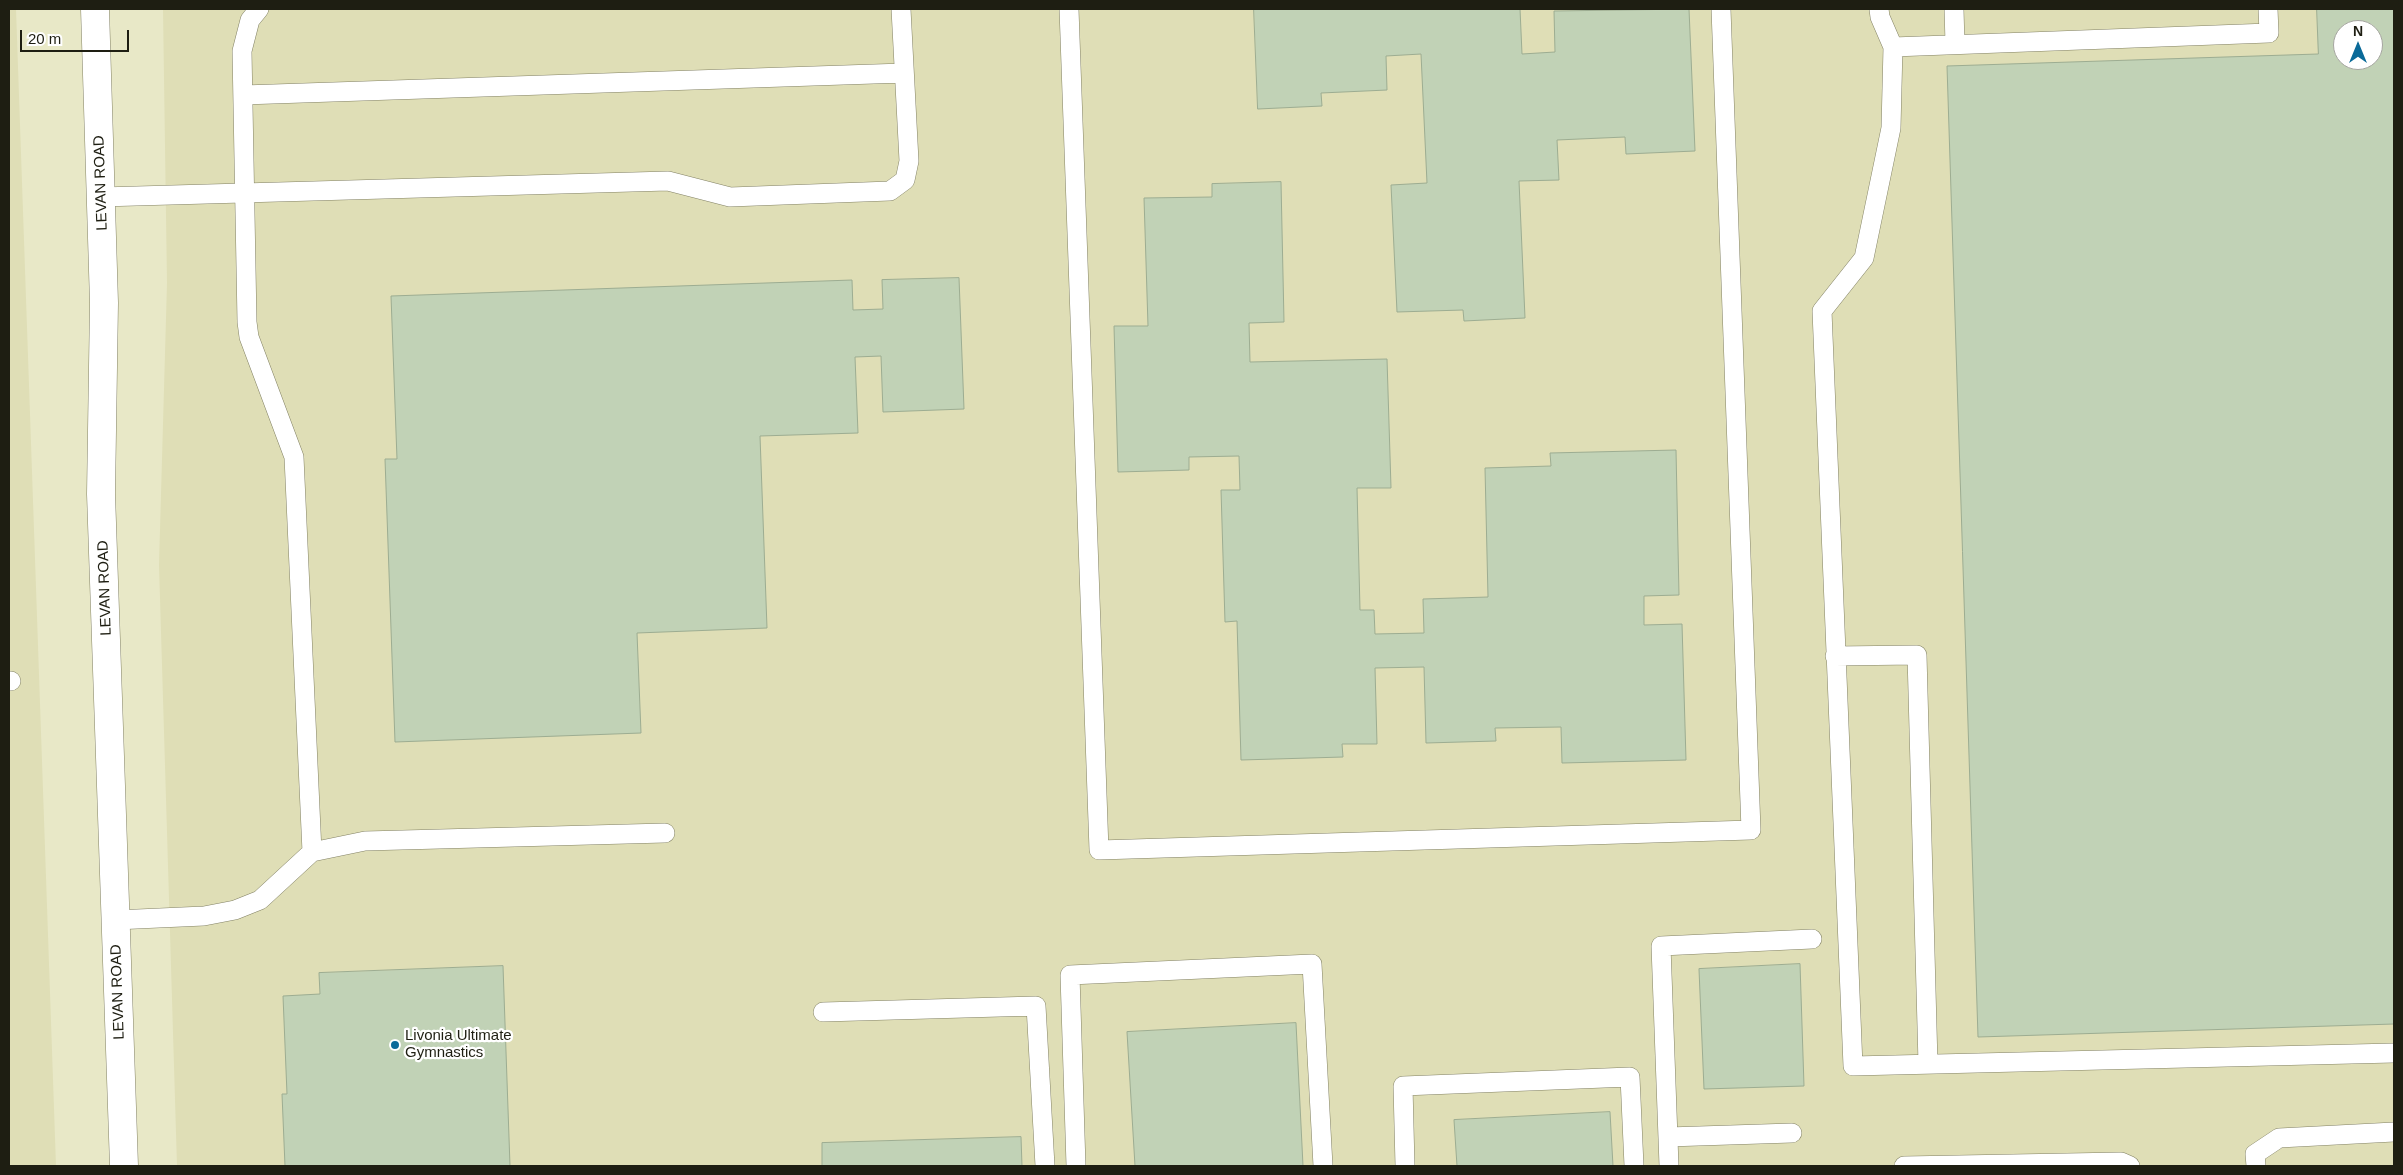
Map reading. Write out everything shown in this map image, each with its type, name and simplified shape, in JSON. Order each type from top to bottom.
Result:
[{"type":"street","name":"LEVAN ROAD","points":[[95,9],[104,303],[102,494],[124,1166]]},
{"type":"lane","points":[[259,9],[250,20],[242,51],[249,337],[294,457],[312,852]]},
{"type":"lane","points":[[101,197],[668,181],[730,197],[890,191],[905,180],[909,162],[901,9]]},
{"type":"lane","points":[[1069,9],[1099,850],[1751,830],[1721,9]]},
{"type":"lane","points":[[1879,9],[1880,17],[1893,47],[1891,128],[1864,258],[1822,311],[1853,1066],[2394,1053]]},
{"type":"lane","points":[[1954,9],[1955,44]]},
{"type":"lane","points":[[1893,47],[2269,33],[2268,9]]},
{"type":"lane","points":[[243,95],[904,73]]},
{"type":"lane","points":[[1836,656],[1917,655],[1928,1064]]},
{"type":"lane","points":[[115,920],[204,916],[234,910],[260,900],[312,852],[365,841],[665,833]]},
{"type":"lane","points":[[1669,1166],[1661,946],[1812,939]]},
{"type":"lane","points":[[1076,1166],[1070,975],[1312,964],[1323,1166]]},
{"type":"lane","points":[[824,1012],[1036,1006],[1045,1166]]},
{"type":"lane","points":[[1405,1166],[1402,1086],[1630,1076],[1634,1166]]},
{"type":"lane","points":[[2256,1166],[2255,1154],[2279,1138],[2394,1132]]},
{"type":"lane","points":[[1668,1137],[1792,1133]]},
{"type":"lane","points":[[1904,1166],[2120,1162],[2130,1166]]},
{"type":"shaded area","points":[[9,9],[16,9],[56,1166],[9,1166]]},
{"type":"shaded area","points":[[163,9],[2394,9],[2394,1166],[177,1166],[159,565],[167,283]]},
{"type":"building","points":[[1254,9],[1520,9],[1522,54],[1555,52],[1554,11],[1689,9],[1695,151],[1626,154],[1625,137],[1557,140],[1559,180],[1519,181],[1525,318],[1464,321],[1463,310],[1397,312],[1391,185],[1427,183],[1421,54],[1386,56],[1387,90],[1321,93],[1322,106],[1258,109]]},
{"type":"building","points":[[2317,9],[2394,9],[2394,1024],[1978,1037],[1947,66],[2318,54]]},
{"type":"building","points":[[1281,182],[1284,322],[1249,323],[1250,362],[1387,359],[1391,488],[1357,488],[1360,610],[1374,610],[1375,634],[1424,633],[1423,599],[1488,597],[1485,468],[1551,466],[1550,453],[1676,450],[1679,595],[1644,596],[1644,625],[1682,624],[1686,760],[1562,763],[1561,727],[1495,728],[1496,741],[1426,743],[1424,667],[1375,668],[1377,744],[1342,744],[1343,757],[1241,760],[1237,621],[1225,622],[1221,490],[1240,490],[1239,456],[1189,457],[1189,470],[1118,472],[1114,326],[1148,326],[1144,198],[1212,197],[1212,184]]},
{"type":"building","points":[[959,278],[964,409],[883,412],[881,356],[855,357],[858,433],[760,436],[767,628],[637,633],[641,733],[395,742],[385,459],[397,459],[391,296],[852,280],[853,310],[883,309],[882,280]]},
{"type":"building","points":[[1800,964],[1804,1086],[1704,1089],[1699,969]]},
{"type":"building","name":"Livonia Ultimate Gymnastics","points":[[503,966],[510,1166],[285,1166],[282,1094],[287,1094],[283,996],[320,994],[319,973]]},
{"type":"building","points":[[1296,1023],[1303,1166],[1135,1166],[1127,1032]]},
{"type":"building","points":[[1610,1112],[1613,1166],[1457,1166],[1454,1120]]},
{"type":"building","points":[[1021,1137],[1022,1166],[822,1166],[822,1143]]},
{"type":"place","name":"Livonia Ultimate Gymnastics","points":[[395,1045]]}]
